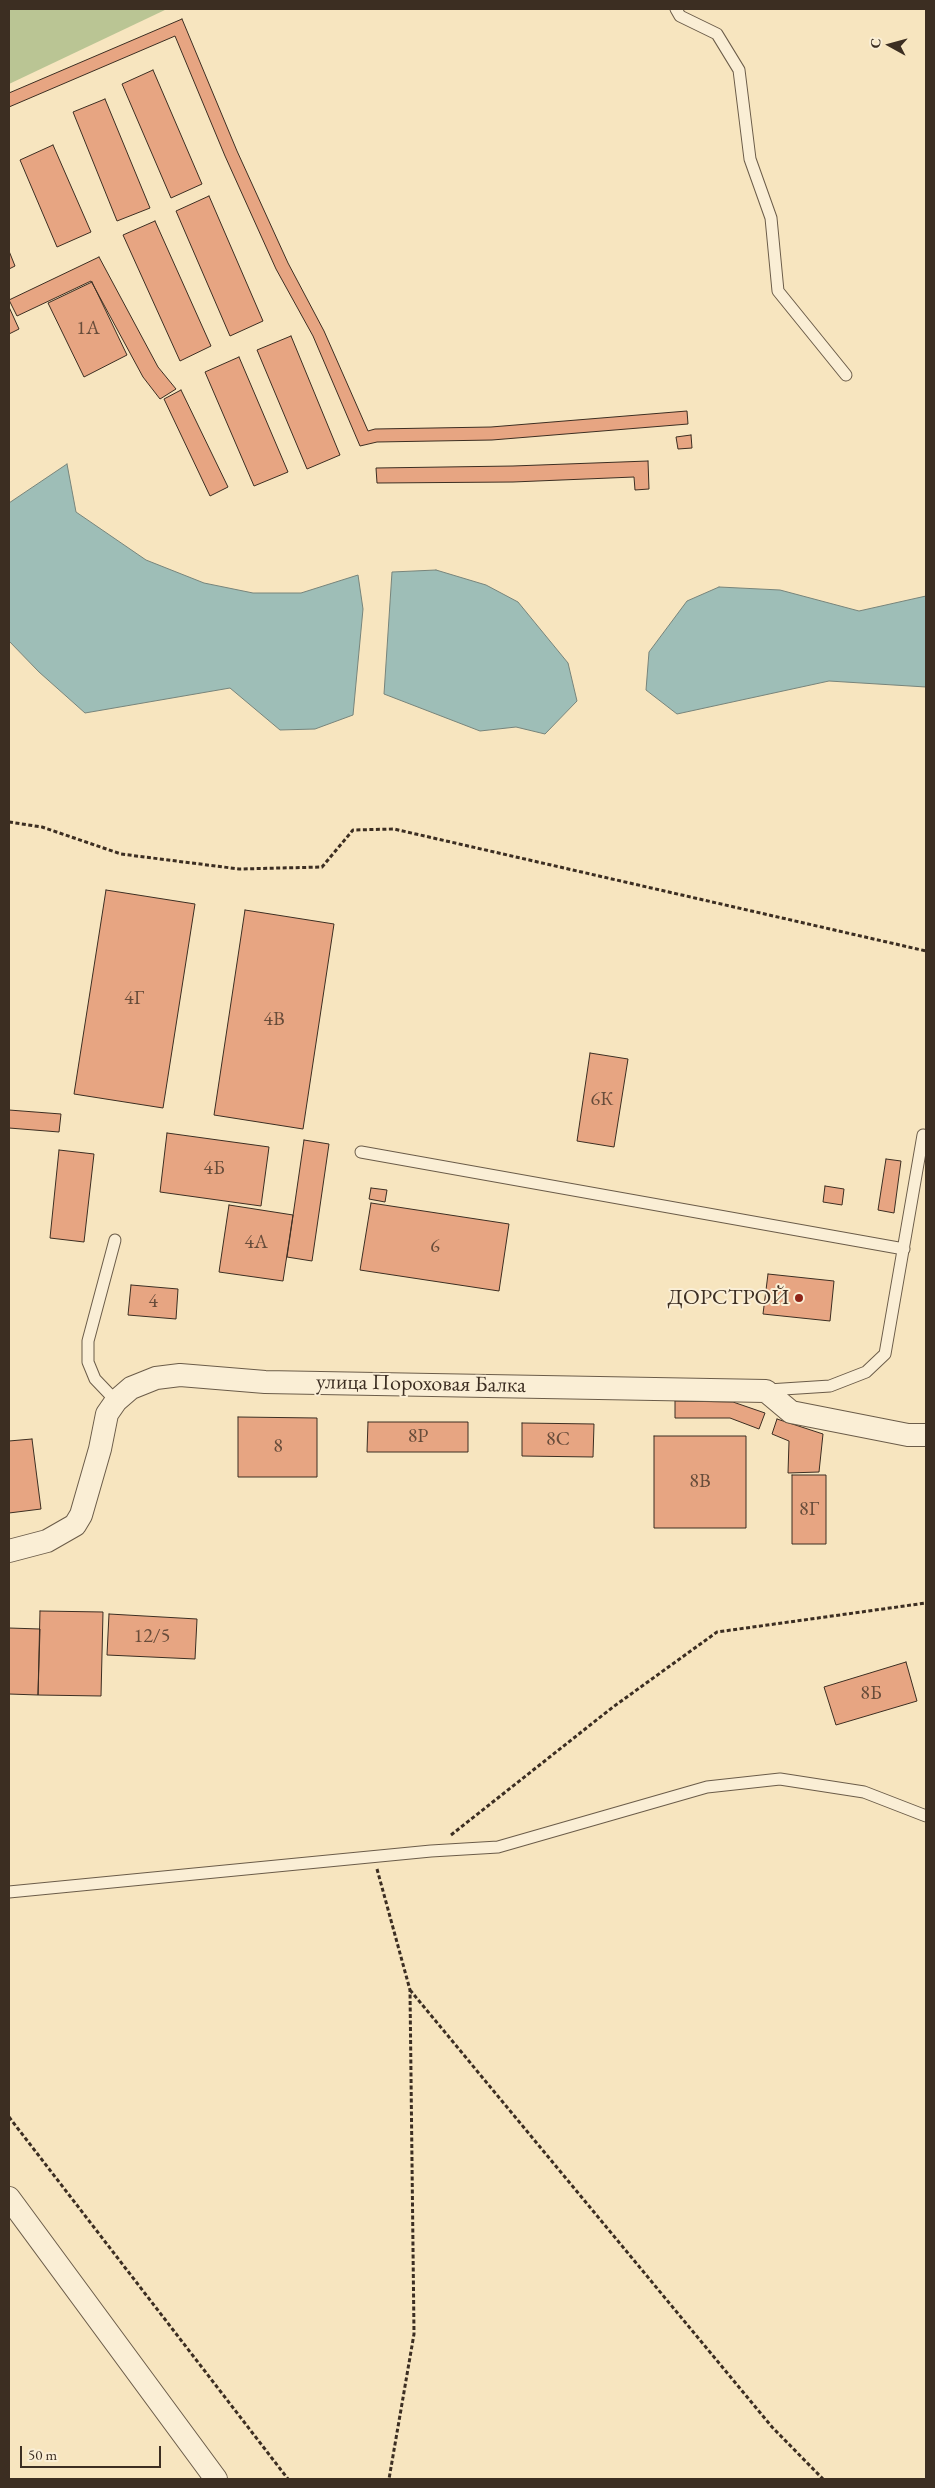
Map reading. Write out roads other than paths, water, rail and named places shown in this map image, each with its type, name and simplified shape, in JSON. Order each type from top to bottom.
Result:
[{"type":"street","name":"улица Пороховая Балка","points":[[9,1551],[47,1541],[75,1524],[81,1515],[100,1449],[107,1414],[116,1401],[131,1388],[156,1378],[180,1375],[265,1382],[766,1391]]},
{"type":"street","points":[[766,1391],[791,1412],[908,1435],[926,1435]]},
{"type":"street","points":[[9,2198],[216,2479]]},
{"type":"lane","points":[[676,9],[680,16],[717,34],[739,70],[750,159],[771,218],[778,291],[846,375]]},
{"type":"lane","points":[[766,1391],[830,1386],[866,1372],[885,1354],[923,1135]]},
{"type":"lane","points":[[361,1152],[904,1249]]},
{"type":"lane","points":[[115,1240],[88,1341],[88,1362],[95,1379],[116,1401]]},
{"type":"lane","points":[[9,1892],[374,1856],[498,1847],[708,1787],[780,1779],[864,1792],[926,1816]]},
{"type":"water","points":[[67,464],[76,512],[146,560],[204,583],[253,593],[301,593],[358,575],[363,609],[353,715],[315,729],[280,730],[230,688],[85,713],[39,672],[9,641],[9,503]]},
{"type":"water","points":[[436,570],[486,585],[518,602],[568,663],[577,701],[545,734],[516,727],[480,731],[384,694],[392,572]]},
{"type":"water","points":[[719,587],[780,590],[859,611],[926,596],[926,687],[829,681],[677,714],[646,690],[649,652],[687,601]]},
{"type":"place","name":"ДОРСТРОЙ","points":[[799,1298]]}]
